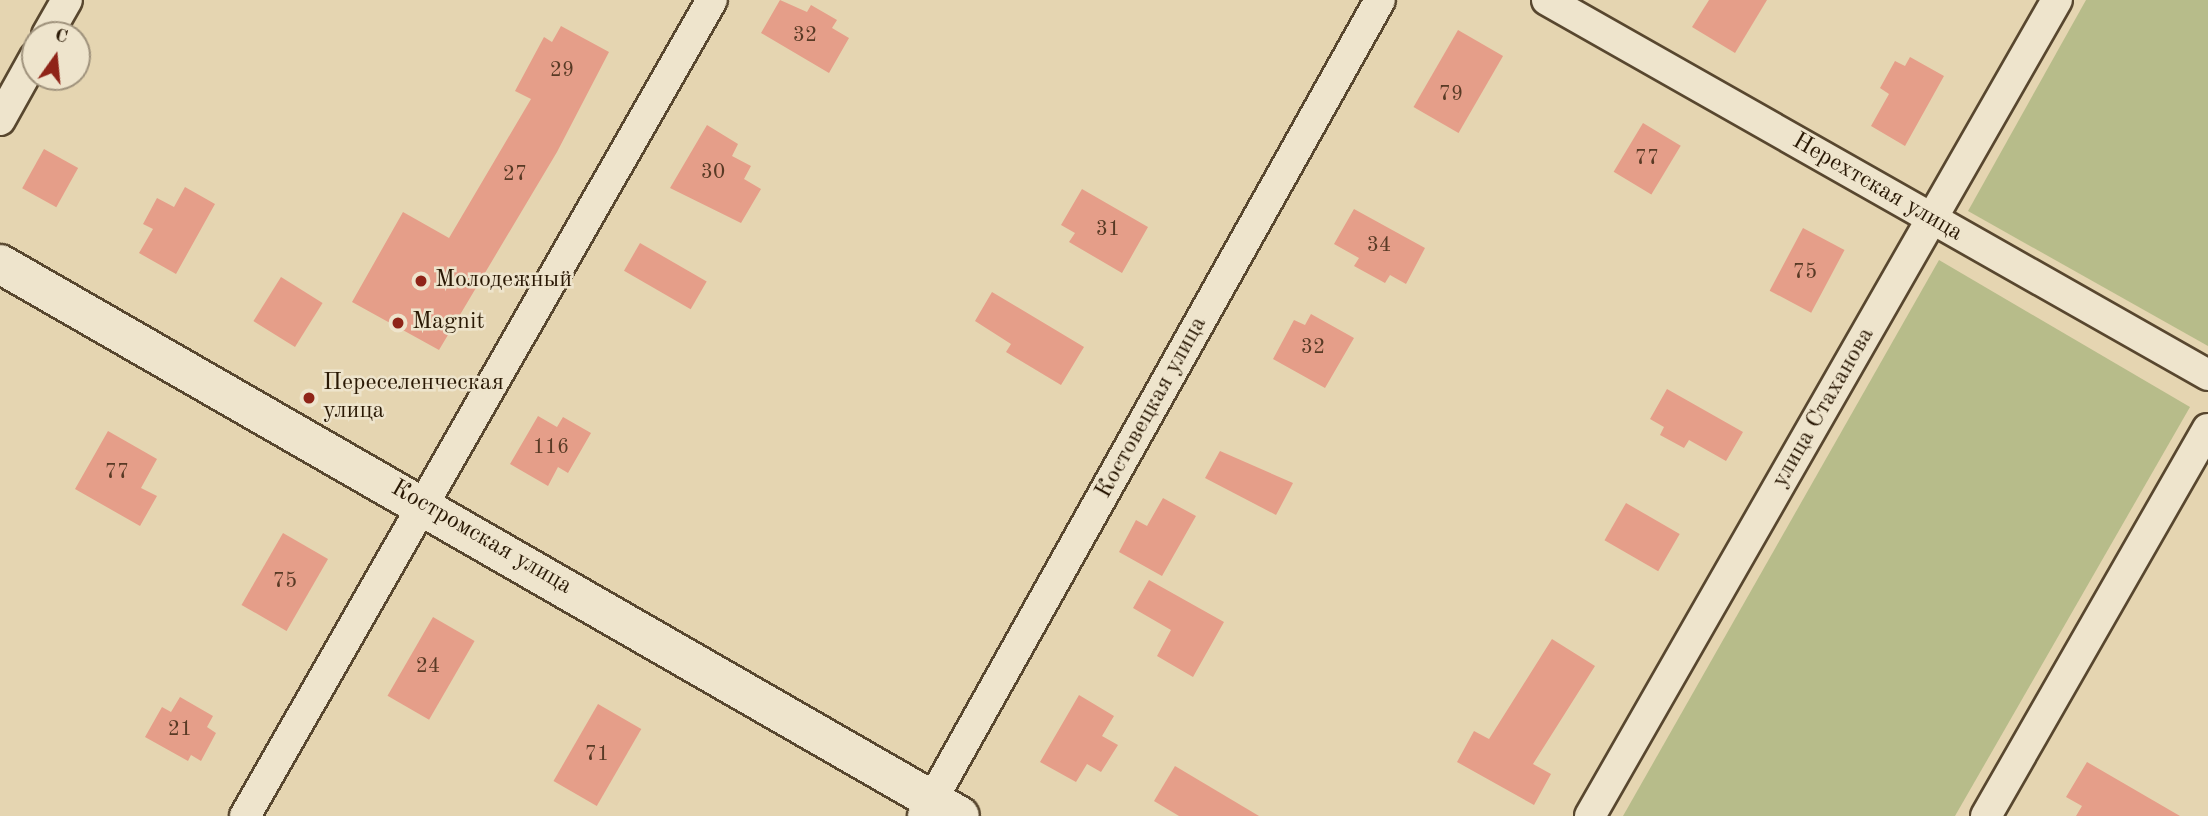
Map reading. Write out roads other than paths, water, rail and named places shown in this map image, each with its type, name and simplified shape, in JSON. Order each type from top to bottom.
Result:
[{"type":"street","points":[[55,21],[67,0]]},
{"type":"street","points":[[245,816],[712,0]]},
{"type":"street","name":"Костовецкая улица","points":[[938,811],[1380,0]]},
{"type":"street","name":"Нерехтская улица","points":[[1547,0],[2208,375]]},
{"type":"street","name":"улица Стаханова","points":[[1590,816],[2057,0]]},
{"type":"street","points":[[0,120],[21,82]]},
{"type":"street","name":"Костромская улица","points":[[0,264],[424,505],[938,811]]},
{"type":"street","points":[[1986,816],[2208,429]]},
{"type":"place","name":"Молодежный","points":[[421,281]]},
{"type":"place","name":"Magnit","points":[[398,323]]},
{"type":"place","name":"Переселенческая улица","points":[[309,398]]}]
